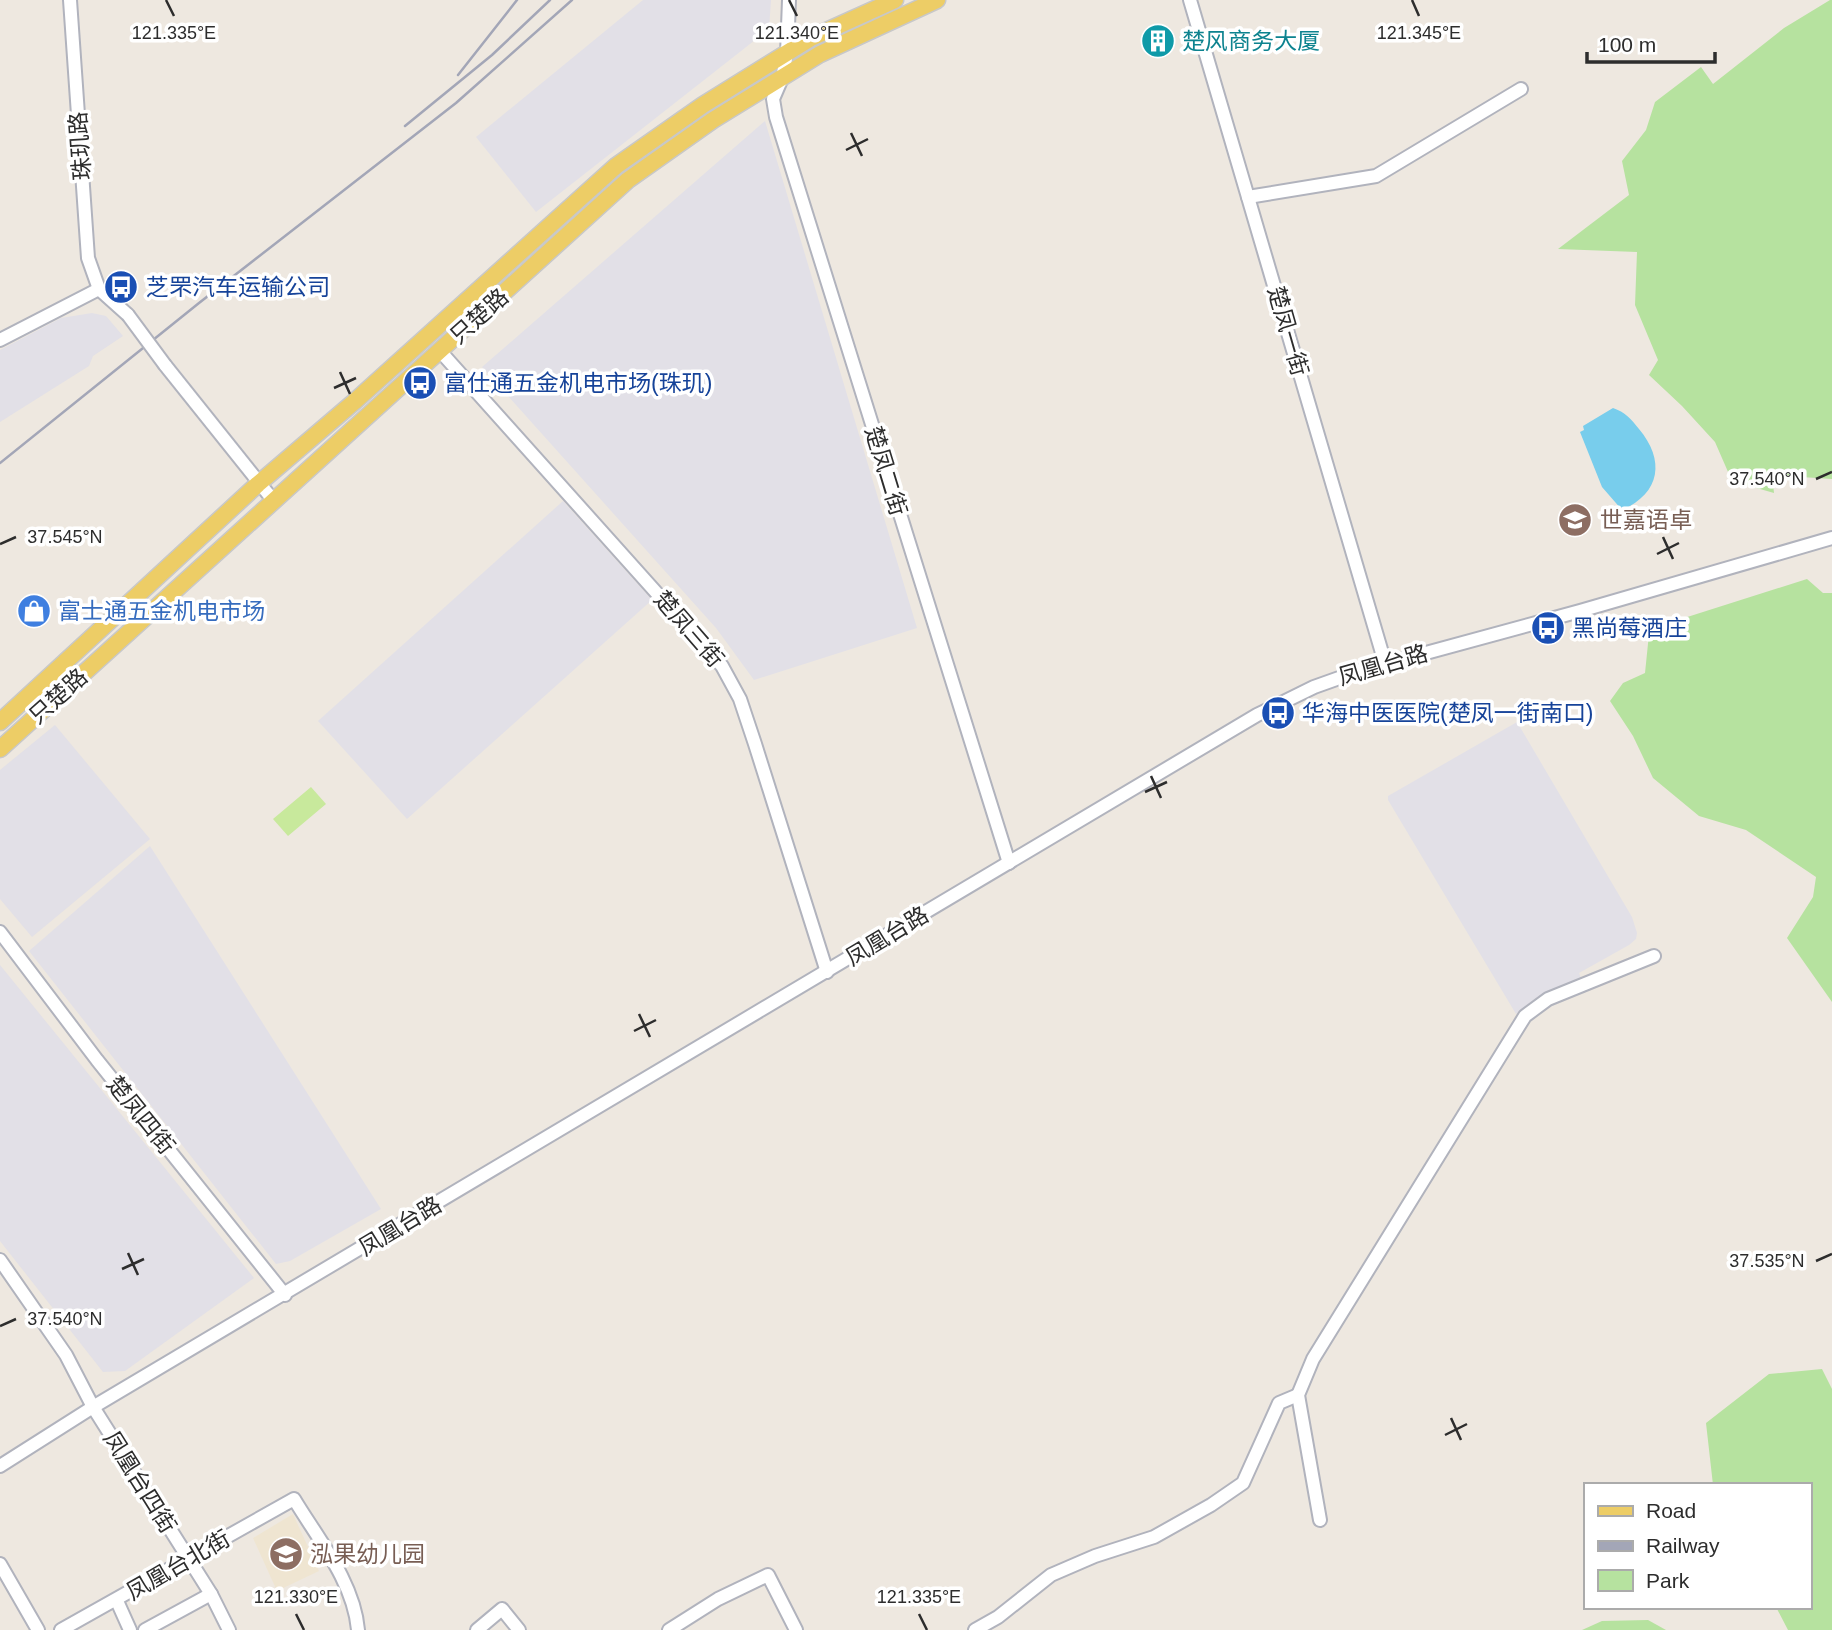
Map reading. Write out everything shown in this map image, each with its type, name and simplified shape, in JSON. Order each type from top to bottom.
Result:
[{"type":"main road","name":"只楚路","points":[[0,722],[258,484],[354,402],[617,166],[704,105],[811,38],[895,0]]},
{"type":"main road","name":"只楚路","points":[[0,749],[628,180],[713,120],[820,54],[937,0]]},
{"type":"street","name":"珠玑路","points":[[70,0],[86,250],[92,274],[99,289],[128,315],[273,500]]},
{"type":"street","name":"楚凤二街","points":[[789,0],[787,54],[782,78],[773,99],[776,117],[1009,863]]},
{"type":"street","name":"楚凤一街","points":[[1190,0],[1385,663]]},
{"type":"street","points":[[1248,197],[1376,176],[1521,89]]},
{"type":"street","points":[[0,340],[99,289]]},
{"type":"street","name":"楚凤三街","points":[[440,351],[722,666],[740,699],[827,972]]},
{"type":"street","name":"凤凰台路","points":[[0,1466],[93,1407],[1257,715],[1314,687],[1385,663],[1580,611],[1832,538]]},
{"type":"street","name":"楚凤四街","points":[[0,932],[97,1060],[285,1294]]},
{"type":"street","points":[[1320,1520],[1298,1395],[1313,1359],[1525,1016],[1548,999],[1654,956]]},
{"type":"street","name":"凤凰台四街","points":[[0,1260],[66,1355],[93,1407],[211,1594],[229,1630]]},
{"type":"street","points":[[975,1630],[998,1617],[1051,1575],[1096,1556],[1154,1537],[1211,1505],[1243,1483],[1279,1403],[1298,1395]]},
{"type":"street","name":"凤凰台北街","points":[[61,1630],[117,1601],[187,1558],[294,1499],[343,1580],[355,1612],[358,1630]]},
{"type":"street","points":[[0,1563],[38,1630]]},
{"type":"street","points":[[669,1630],[718,1599],[768,1576],[796,1630]]},
{"type":"street","points":[[145,1630],[211,1594]]},
{"type":"street","points":[[117,1601],[130,1630]]},
{"type":"street","points":[[477,1630],[502,1609],[519,1630]]},
{"type":"shaded area","points":[[643,0],[771,0],[769,29],[536,212],[476,137]]},
{"type":"shaded area","points":[[765,121],[917,628],[754,680],[716,628],[482,367]]},
{"type":"shaded area","points":[[92,313],[106,316],[123,336],[93,356],[89,366],[0,422],[0,350],[61,318]]},
{"type":"shaded area","points":[[563,501],[652,600],[407,819],[318,721]]},
{"type":"shaded area","points":[[1517,722],[1632,917],[1637,933],[1636,939],[1629,945],[1579,973],[1581,978],[1536,998],[1516,1014],[1388,796]]},
{"type":"shaded area","points":[[55,725],[150,839],[32,937],[0,899],[0,770]]},
{"type":"shaded area","points":[[150,846],[381,1209],[290,1261],[276,1264],[29,951]]},
{"type":"shaded area","points":[[0,965],[254,1278],[125,1371],[103,1372],[0,1241]]},
{"type":"shaded area","name":"泓果幼儿园","points":[[293,1514],[319,1571],[277,1591],[253,1538]]},
{"type":"green space","points":[[1830,0],[1832,479],[1772,475],[1774,493],[1732,481],[1715,442],[1649,375],[1658,360],[1635,305],[1637,252],[1558,249],[1629,195],[1622,161],[1646,130],[1655,102],[1701,67],[1713,84],[1784,28]]},
{"type":"green space","points":[[1807,579],[1823,593],[1832,593],[1832,1002],[1787,938],[1813,897],[1816,877],[1746,830],[1699,816],[1653,778],[1633,736],[1610,701],[1623,683],[1645,673],[1649,634],[1681,619]]},
{"type":"green space","points":[[311,787],[326,804],[288,836],[273,819]]},
{"type":"green space","points":[[1822,1369],[1832,1389],[1832,1630],[1788,1630],[1777,1609],[1811,1609],[1811,1483],[1713,1483],[1706,1423],[1769,1374]]},
{"type":"green space","points":[[1648,1620],[1666,1630],[1582,1630],[1602,1621]]},
{"type":"water","points":[[1613,408],[1628,416],[1639,429],[1653,452],[1655,464],[1655,475],[1645,495],[1622,510],[1602,487],[1580,432],[1584,430],[1583,426]]},
{"type":"railway","points":[[458,75],[517,0]]},
{"type":"railway","points":[[405,126],[492,55],[550,0]]},
{"type":"railway","points":[[0,463],[199,303],[456,103],[572,0]]},
{"type":"place","name":"楚风商务大厦","points":[[1158,41]]},
{"type":"place","name":"芝罘汽车运输公司","points":[[121,287]]},
{"type":"place","name":"富仕通五金机电市场(珠玑)","points":[[420,383]]},
{"type":"place","name":"世嘉语卓","points":[[1575,520]]},
{"type":"place","name":"富士通五金机电市场","points":[[34,611]]},
{"type":"place","name":"黑尚莓酒庄","points":[[1548,628]]},
{"type":"place","name":"华海中医医院(楚凤一街南口)","points":[[1278,713]]},
{"type":"place","name":"泓果幼儿园","points":[[286,1554]]}]
